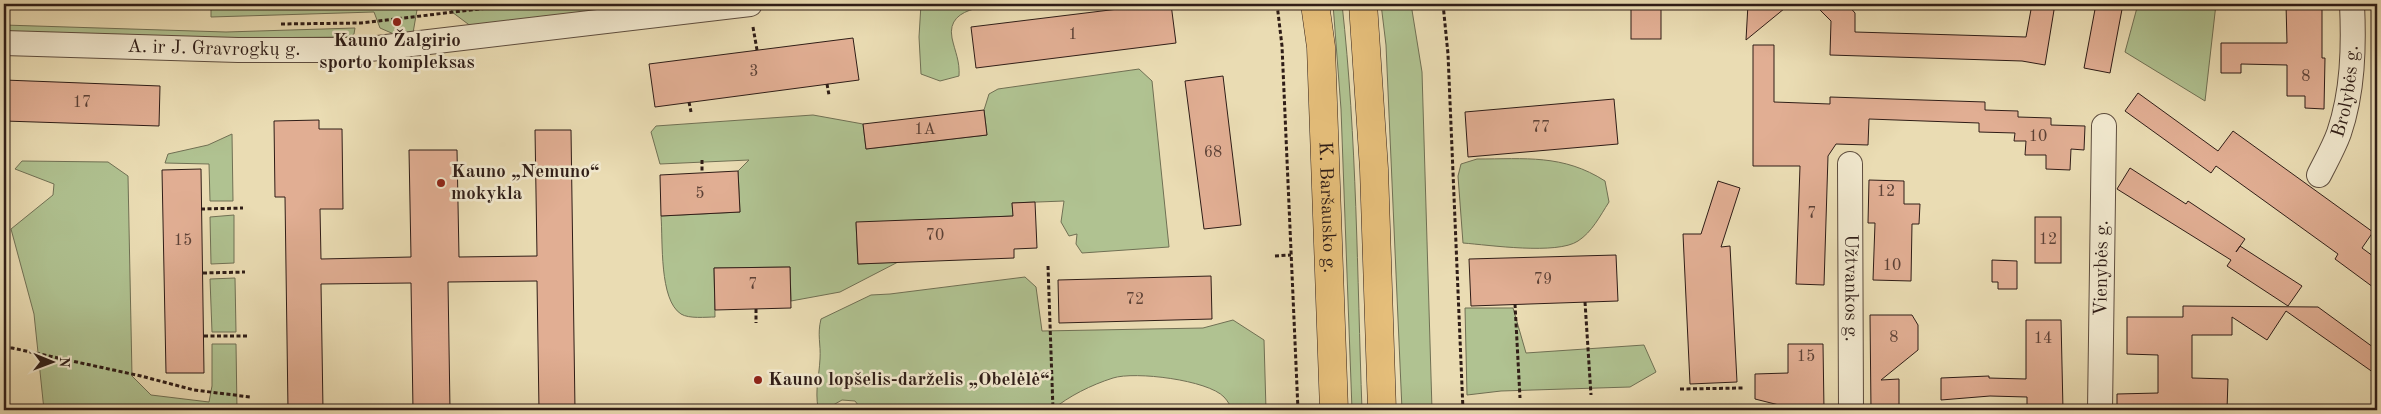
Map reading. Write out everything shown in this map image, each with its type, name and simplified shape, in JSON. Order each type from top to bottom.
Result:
[{"type":"main road","name":"K. Baršausko g.","points":[[1315,4],[1321,47],[1334,410]]},
{"type":"main road","points":[[1363,4],[1374,169],[1382,410]]},
{"type":"street","name":"Brolybės g.","points":[[2319,175],[2338,133],[2349,91],[2353,34],[2352,4]]},
{"type":"street","name":"A. ir J. Gravrogkų g.","points":[[4,43],[238,50],[361,50],[752,15]]},
{"type":"street","name":"Vienybės g.","points":[[2100,410],[2104,126]]},
{"type":"street","name":"Užtvankos g.","points":[[1850,164],[1852,410]]},
{"type":"path","points":[[271,25],[361,23],[522,4]]},
{"type":"path","points":[[1278,4],[1282,46],[1298,410]]},
{"type":"path","points":[[1443,4],[1448,54],[1463,410]]},
{"type":"path","points":[[752,15],[757,50]]},
{"type":"path","points":[[826,84],[829,95]]},
{"type":"path","points":[[689,102],[691,112]]},
{"type":"path","points":[[702,160],[702,173]]},
{"type":"path","points":[[202,209],[243,208]]},
{"type":"path","points":[[1275,256],[1291,255]]},
{"type":"path","points":[[1048,266],[1053,410]]},
{"type":"path","points":[[203,273],[245,272]]},
{"type":"path","points":[[1585,302],[1591,394]]},
{"type":"path","points":[[1515,304],[1520,398]]},
{"type":"path","points":[[756,309],[756,323]]},
{"type":"path","points":[[204,336],[248,336]]},
{"type":"path","points":[[4,348],[12,348],[141,376],[194,390],[250,397]]},
{"type":"path","points":[[1680,389],[1743,388]]},
{"type":"green space","name":"Kauno Žalgirio sporto kompleksas","points":[[211,4],[418,4],[413,33],[396,35],[380,28],[374,12],[211,17]]},
{"type":"green space","points":[[449,4],[658,4],[472,27],[452,12]]},
{"type":"green space","points":[[921,4],[1020,4],[987,6],[965,12],[957,18],[952,27],[952,38],[958,61],[959,76],[940,81],[921,74],[919,37]]},
{"type":"green space","points":[[1333,4],[1342,4],[1351,105],[1362,410],[1352,410],[1341,109]]},
{"type":"green space","points":[[1381,4],[1411,4],[1422,72],[1432,410],[1402,410],[1386,45]]},
{"type":"green space","points":[[2138,4],[2216,4],[2205,101],[2125,52]]},
{"type":"green space","points":[[4,25],[226,32],[355,28],[354,34],[349,37],[236,38],[4,33]]},
{"type":"green space","points":[[1139,69],[1152,81],[1169,247],[1082,253],[1076,244],[1077,234],[1069,236],[1061,222],[1064,201],[1012,203],[1013,216],[856,223],[858,264],[898,262],[840,292],[791,301],[790,267],[714,268],[715,317],[688,317],[681,314],[674,307],[669,296],[664,269],[661,216],[740,212],[738,171],[749,160],[660,164],[651,132],[656,126],[813,115],[863,124],[866,149],[987,135],[984,110],[989,94],[998,89]]},
{"type":"green space","points":[[232,134],[233,201],[210,201],[209,164],[165,163],[168,154],[208,145]]},
{"type":"green space","points":[[1477,159],[1543,160],[1574,166],[1605,181],[1609,202],[1587,233],[1578,241],[1568,245],[1555,248],[1522,248],[1463,243],[1458,176],[1461,164]]},
{"type":"green space","points":[[22,161],[108,162],[128,176],[132,376],[151,395],[209,402],[212,386],[212,344],[236,344],[237,410],[44,410],[34,314],[11,229],[53,195],[54,184],[15,169]]},
{"type":"green space","points":[[234,215],[234,263],[211,264],[210,217]]},
{"type":"green space","points":[[1025,277],[1036,287],[1042,331],[1203,328],[1233,320],[1264,340],[1266,410],[1233,410],[1227,400],[1216,391],[1188,382],[1154,376],[1123,376],[1113,378],[1081,391],[1052,410],[862,410],[855,401],[842,400],[828,408],[818,408],[817,389],[821,319],[871,295]]},
{"type":"green space","points":[[235,278],[236,332],[212,332],[210,279]]},
{"type":"green space","points":[[1465,308],[1513,308],[1526,353],[1644,345],[1656,372],[1630,387],[1501,391],[1467,395]]},
{"type":"building","points":[[1171,4],[1176,43],[976,68],[971,27]]},
{"type":"building","points":[[1748,4],[1790,4],[1746,40]]},
{"type":"building","points":[[1814,4],[1847,4],[1855,13],[1855,32],[2026,37],[2032,4],[2055,4],[2045,65],[2022,61],[1830,55],[1831,21]]},
{"type":"building","points":[[2096,4],[2123,4],[2110,73],[2084,68]]},
{"type":"building","points":[[2286,4],[2318,4],[2318,8],[2322,8],[2322,58],[2325,58],[2324,109],[2305,108],[2305,96],[2287,96],[2287,65],[2241,64],[2241,73],[2221,73],[2221,43],[2287,43]]},
{"type":"building","points":[[1631,6],[1661,6],[1661,39],[1631,39]]},
{"type":"building","points":[[853,38],[859,80],[655,107],[649,64]]},
{"type":"building","points":[[1753,45],[1774,45],[1774,102],[1830,104],[1830,97],[1985,102],[1985,110],[2018,111],[2018,117],[2051,118],[2051,125],[2085,126],[2084,150],[2071,149],[2070,170],[2046,169],[2046,155],[2025,155],[2026,141],[2014,141],[2015,133],[1979,132],[1979,123],[1869,119],[1868,145],[1836,144],[1828,156],[1824,285],[1796,284],[1800,166],[1753,166]]},
{"type":"building","points":[[1223,76],[1241,225],[1204,229],[1185,81]]},
{"type":"building","points":[[4,80],[160,86],[159,126],[4,121]]},
{"type":"building","points":[[2138,93],[2218,151],[2233,131],[2373,232],[2362,248],[2377,259],[2377,290],[2335,259],[2338,254],[2216,166],[2211,173],[2125,111]]},
{"type":"building","points":[[1614,99],[1618,144],[1468,157],[1465,112]]},
{"type":"building","points":[[984,110],[987,135],[866,149],[863,124]]},
{"type":"building","points":[[319,120],[319,129],[342,129],[343,209],[320,209],[321,259],[411,257],[409,150],[457,150],[459,257],[537,256],[535,130],[571,130],[575,410],[539,410],[537,281],[448,282],[450,410],[413,410],[411,283],[321,284],[323,410],[288,410],[285,197],[275,197],[274,121]]},
{"type":"building","points":[[2130,168],[2186,204],[2188,201],[2245,239],[2240,246],[2302,286],[2288,306],[2227,266],[2231,260],[2117,189]]},
{"type":"building","points":[[201,169],[204,373],[166,373],[162,170]]},
{"type":"building","points":[[738,171],[740,212],[661,216],[660,175]]},
{"type":"building","points":[[1869,180],[1904,181],[1904,204],[1920,204],[1919,224],[1912,224],[1911,281],[1873,280],[1875,223],[1868,223]]},
{"type":"building","points":[[1718,181],[1740,188],[1721,247],[1730,246],[1737,382],[1690,384],[1683,234],[1701,234]]},
{"type":"building","points":[[1035,202],[1037,248],[1014,249],[1014,258],[858,264],[856,222],[1013,216],[1012,203]]},
{"type":"building","points":[[2035,217],[2061,217],[2061,263],[2035,263]]},
{"type":"building","points":[[1616,255],[1618,301],[1471,306],[1469,259]]},
{"type":"building","points":[[1992,260],[2017,261],[2017,289],[1998,289],[1998,282],[1992,282]]},
{"type":"building","points":[[790,267],[791,308],[715,310],[714,268]]},
{"type":"building","points":[[1211,276],[1212,319],[1059,323],[1058,280]]},
{"type":"building","points":[[2183,306],[2318,307],[2377,350],[2377,375],[2286,311],[2267,340],[2232,317],[2232,335],[2192,335],[2192,378],[2228,379],[2227,410],[2117,410],[2117,394],[2158,393],[2158,355],[2127,354],[2127,317],[2183,317]]},
{"type":"building","points":[[1870,315],[1912,315],[1918,325],[1918,350],[1881,380],[1899,379],[1899,410],[1871,410]]},
{"type":"building","points":[[2026,320],[2061,320],[2063,410],[2027,410],[2027,397],[1990,396],[1941,400],[1941,378],[1989,376],[1989,378],[2026,379]]},
{"type":"building","points":[[1788,344],[1823,344],[1824,410],[1799,410],[1755,399],[1755,374],[1788,373]]},
{"type":"place","name":"Kauno Žalgirio sporto kompleksas","points":[[397,22]]},
{"type":"place","name":"Kauno „Nemuno“ mokykla","points":[[441,183]]},
{"type":"place","name":"Kauno lopšelis-darželis „Obelėlė“","points":[[758,380]]}]
